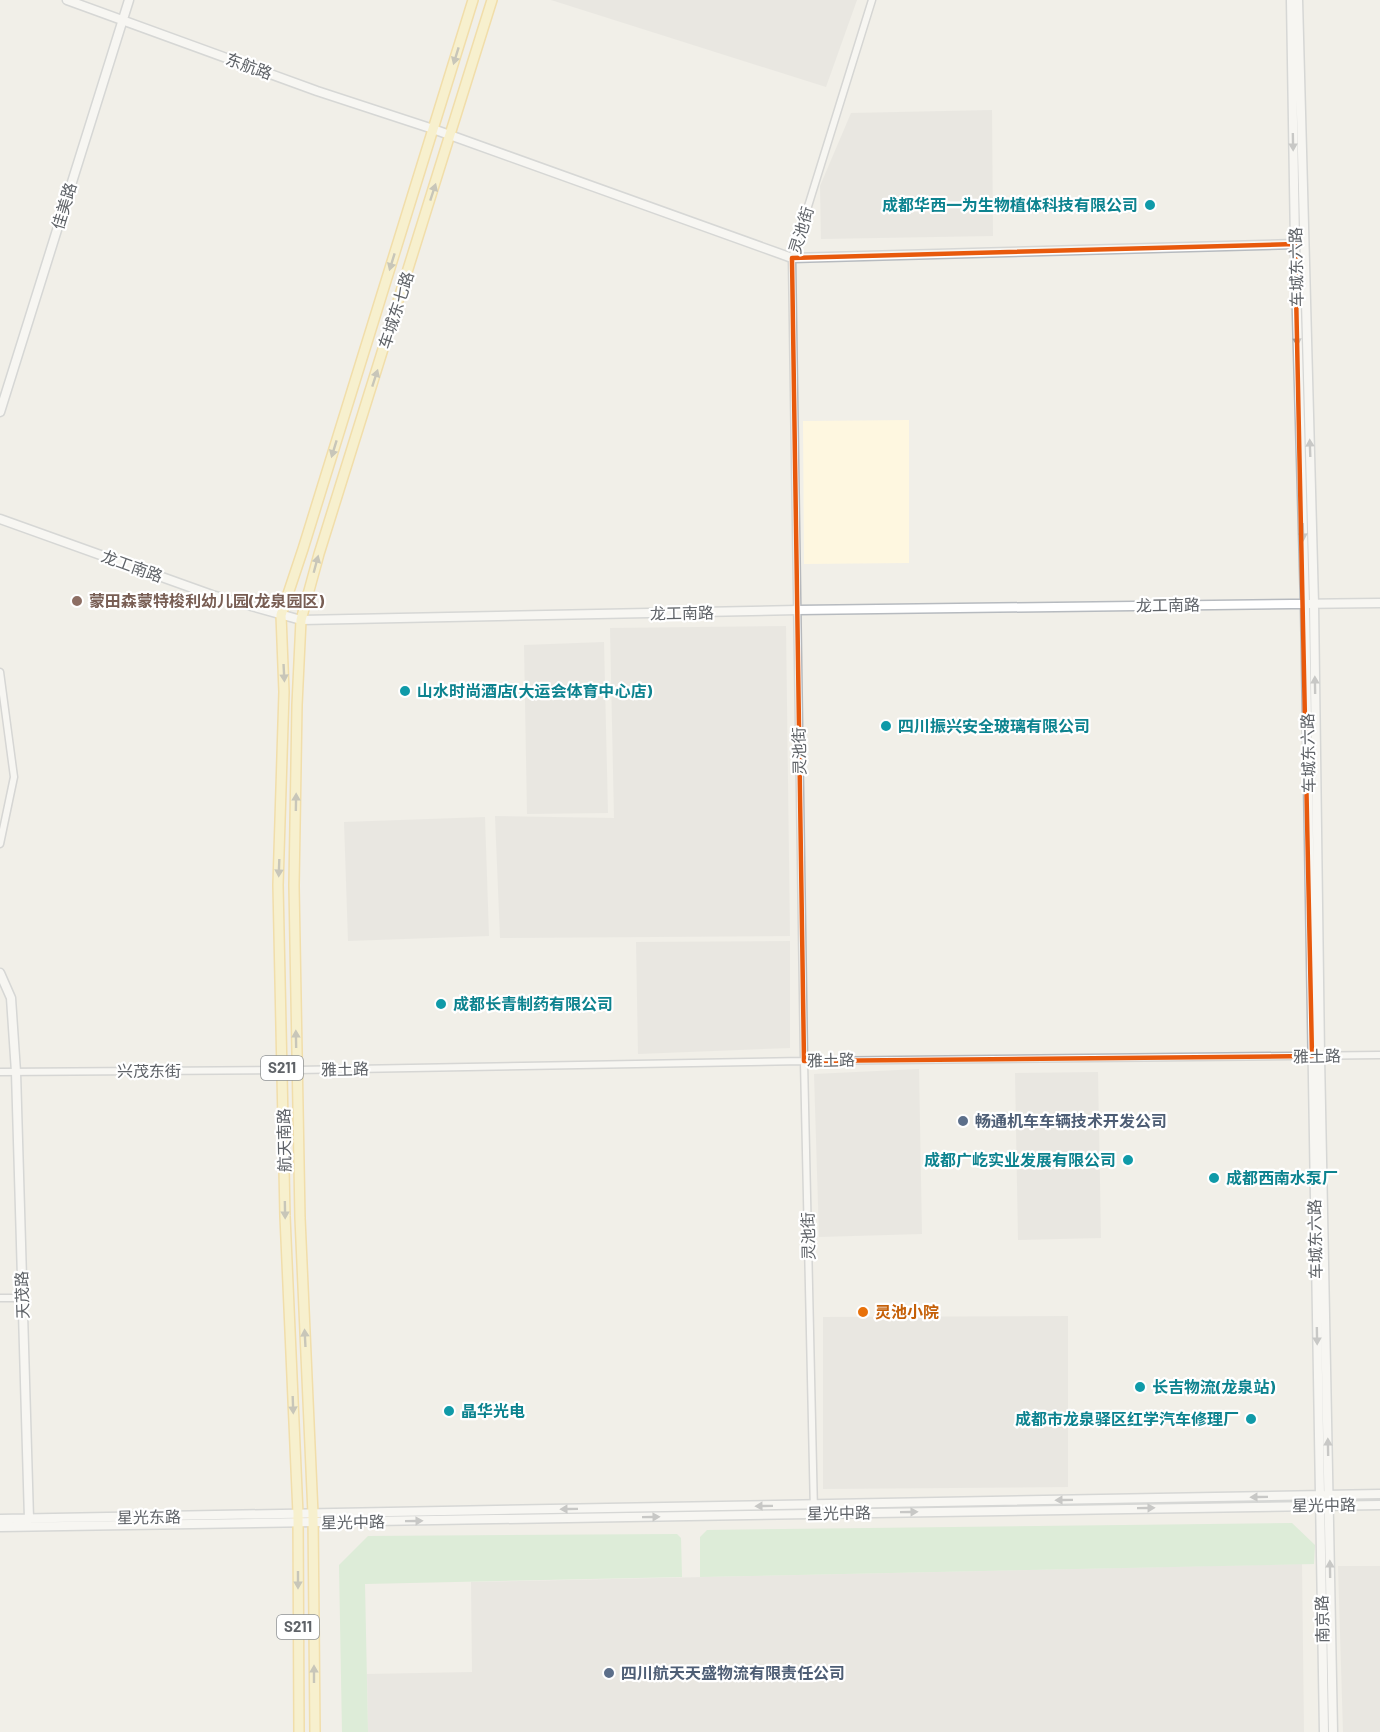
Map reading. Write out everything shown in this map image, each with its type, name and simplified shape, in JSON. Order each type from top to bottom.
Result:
[{"type":"main road","name":"车城东七路","points":[[280,615],[303,549],[473,0]]},
{"type":"main road","name":"车城东七路","points":[[301,620],[319,554],[492,0]]},
{"type":"main road","name":"航天南路","points":[[280,615],[284,692],[278,885],[285,1215],[298,1518]]},
{"type":"main road","name":"航天南路","points":[[301,620],[294,886],[300,1218],[313,1518]]},
{"type":"main road","name":"S211","points":[[298,1518],[299,1732]]},
{"type":"main road","name":"S211","points":[[313,1518],[315,1732]]},
{"type":"street","name":"东航路","points":[[67,0],[317,91],[433,129],[792,258]]},
{"type":"street","name":"佳美路","points":[[0,412],[129,0]]},
{"type":"street","name":"灵池街","points":[[814,1509],[804,1061],[792,258],[873,0]]},
{"type":"street","name":"车城东六路","points":[[1291,0],[1295,244],[1310,604]]},
{"type":"street","name":"车城东六路","points":[[1298,0],[1324,1505]]},
{"type":"street","points":[[792,258],[1295,244]]},
{"type":"street","name":"龙工南路","points":[[0,519],[212,595],[301,620],[798,610],[1380,603]]},
{"type":"street","points":[[0,672],[14,777],[0,844]]},
{"type":"street","name":"天茂路","points":[[0,973],[11,998],[16,1072],[29,1519]]},
{"type":"street","name":"雅土路","points":[[282,1070],[804,1061],[1380,1055]]},
{"type":"street","name":"兴茂东街","points":[[0,1072],[282,1070]]},
{"type":"street","points":[[0,1298],[22,1298]]},
{"type":"street","name":"星光中路","points":[[298,1518],[814,1509],[1380,1494]]},
{"type":"street","name":"星光中路","points":[[814,1509],[1380,1504]]},
{"type":"street","points":[[1324,1505],[1333,1732]]},
{"type":"street","name":"南京路","points":[[1324,1505],[1324,1732]]},
{"type":"street","name":"星光东路","points":[[0,1519],[298,1518]]},
{"type":"street","name":"星光东路","points":[[0,1527],[298,1518]]},
{"type":"highlighted area","points":[[1295,244],[1312,1056],[804,1061],[792,258]]},
{"type":"shaded area","points":[[551,0],[857,0],[826,87]]},
{"type":"shaded area","points":[[992,110],[993,236],[821,239],[820,186],[851,113]]},
{"type":"shaded area","points":[[909,420],[909,563],[804,564],[803,421]]},
{"type":"shaded area","points":[[786,626],[790,936],[500,938],[495,816],[614,818],[610,628]]},
{"type":"shaded area","points":[[604,642],[608,813],[527,814],[524,645]]},
{"type":"shaded area","points":[[485,817],[489,936],[348,941],[344,822]]},
{"type":"shaded area","points":[[790,941],[790,1048],[638,1054],[636,942]]},
{"type":"shaded area","points":[[919,1069],[922,1234],[819,1237],[814,1074]]},
{"type":"shaded area","points":[[1098,1072],[1101,1238],[1018,1240],[1015,1073]]},
{"type":"shaded area","points":[[1068,1316],[1068,1487],[823,1489],[823,1317]]},
{"type":"shaded area","points":[[1302,1564],[1304,1732],[368,1732],[367,1674],[472,1672],[471,1582]]},
{"type":"shaded area","points":[[1338,1566],[1380,1566],[1380,1732],[1343,1732]]},
{"type":"green space","points":[[1292,1523],[1315,1545],[1314,1564],[700,1577],[700,1537],[707,1530]]},
{"type":"green space","points":[[677,1534],[681,1538],[682,1577],[365,1584],[368,1732],[342,1732],[339,1565],[368,1536]]},
{"type":"place","name":"成都华西一为生物植体科技有限公司","points":[[1150,205]]},
{"type":"place","name":"蒙田森蒙特梭利幼儿园(龙泉园区)","points":[[77,601]]},
{"type":"place","name":"山水时尚酒店(大运会体育中心店)","points":[[405,691]]},
{"type":"place","name":"四川振兴安全玻璃有限公司","points":[[886,726]]},
{"type":"place","name":"成都长青制药有限公司","points":[[441,1004]]},
{"type":"place","name":"畅通机车车辆技术开发公司","points":[[963,1121]]},
{"type":"place","name":"成都广屹实业发展有限公司","points":[[1128,1160]]},
{"type":"place","name":"成都西南水泵厂","points":[[1214,1178]]},
{"type":"place","name":"灵池小院","points":[[863,1312]]},
{"type":"place","name":"长吉物流(龙泉站)","points":[[1140,1387]]},
{"type":"place","name":"晶华光电","points":[[449,1411]]},
{"type":"place","name":"成都市龙泉驿区红学汽车修理厂","points":[[1251,1419]]},
{"type":"place","name":"四川航天天盛物流有限责任公司","points":[[609,1673]]}]
